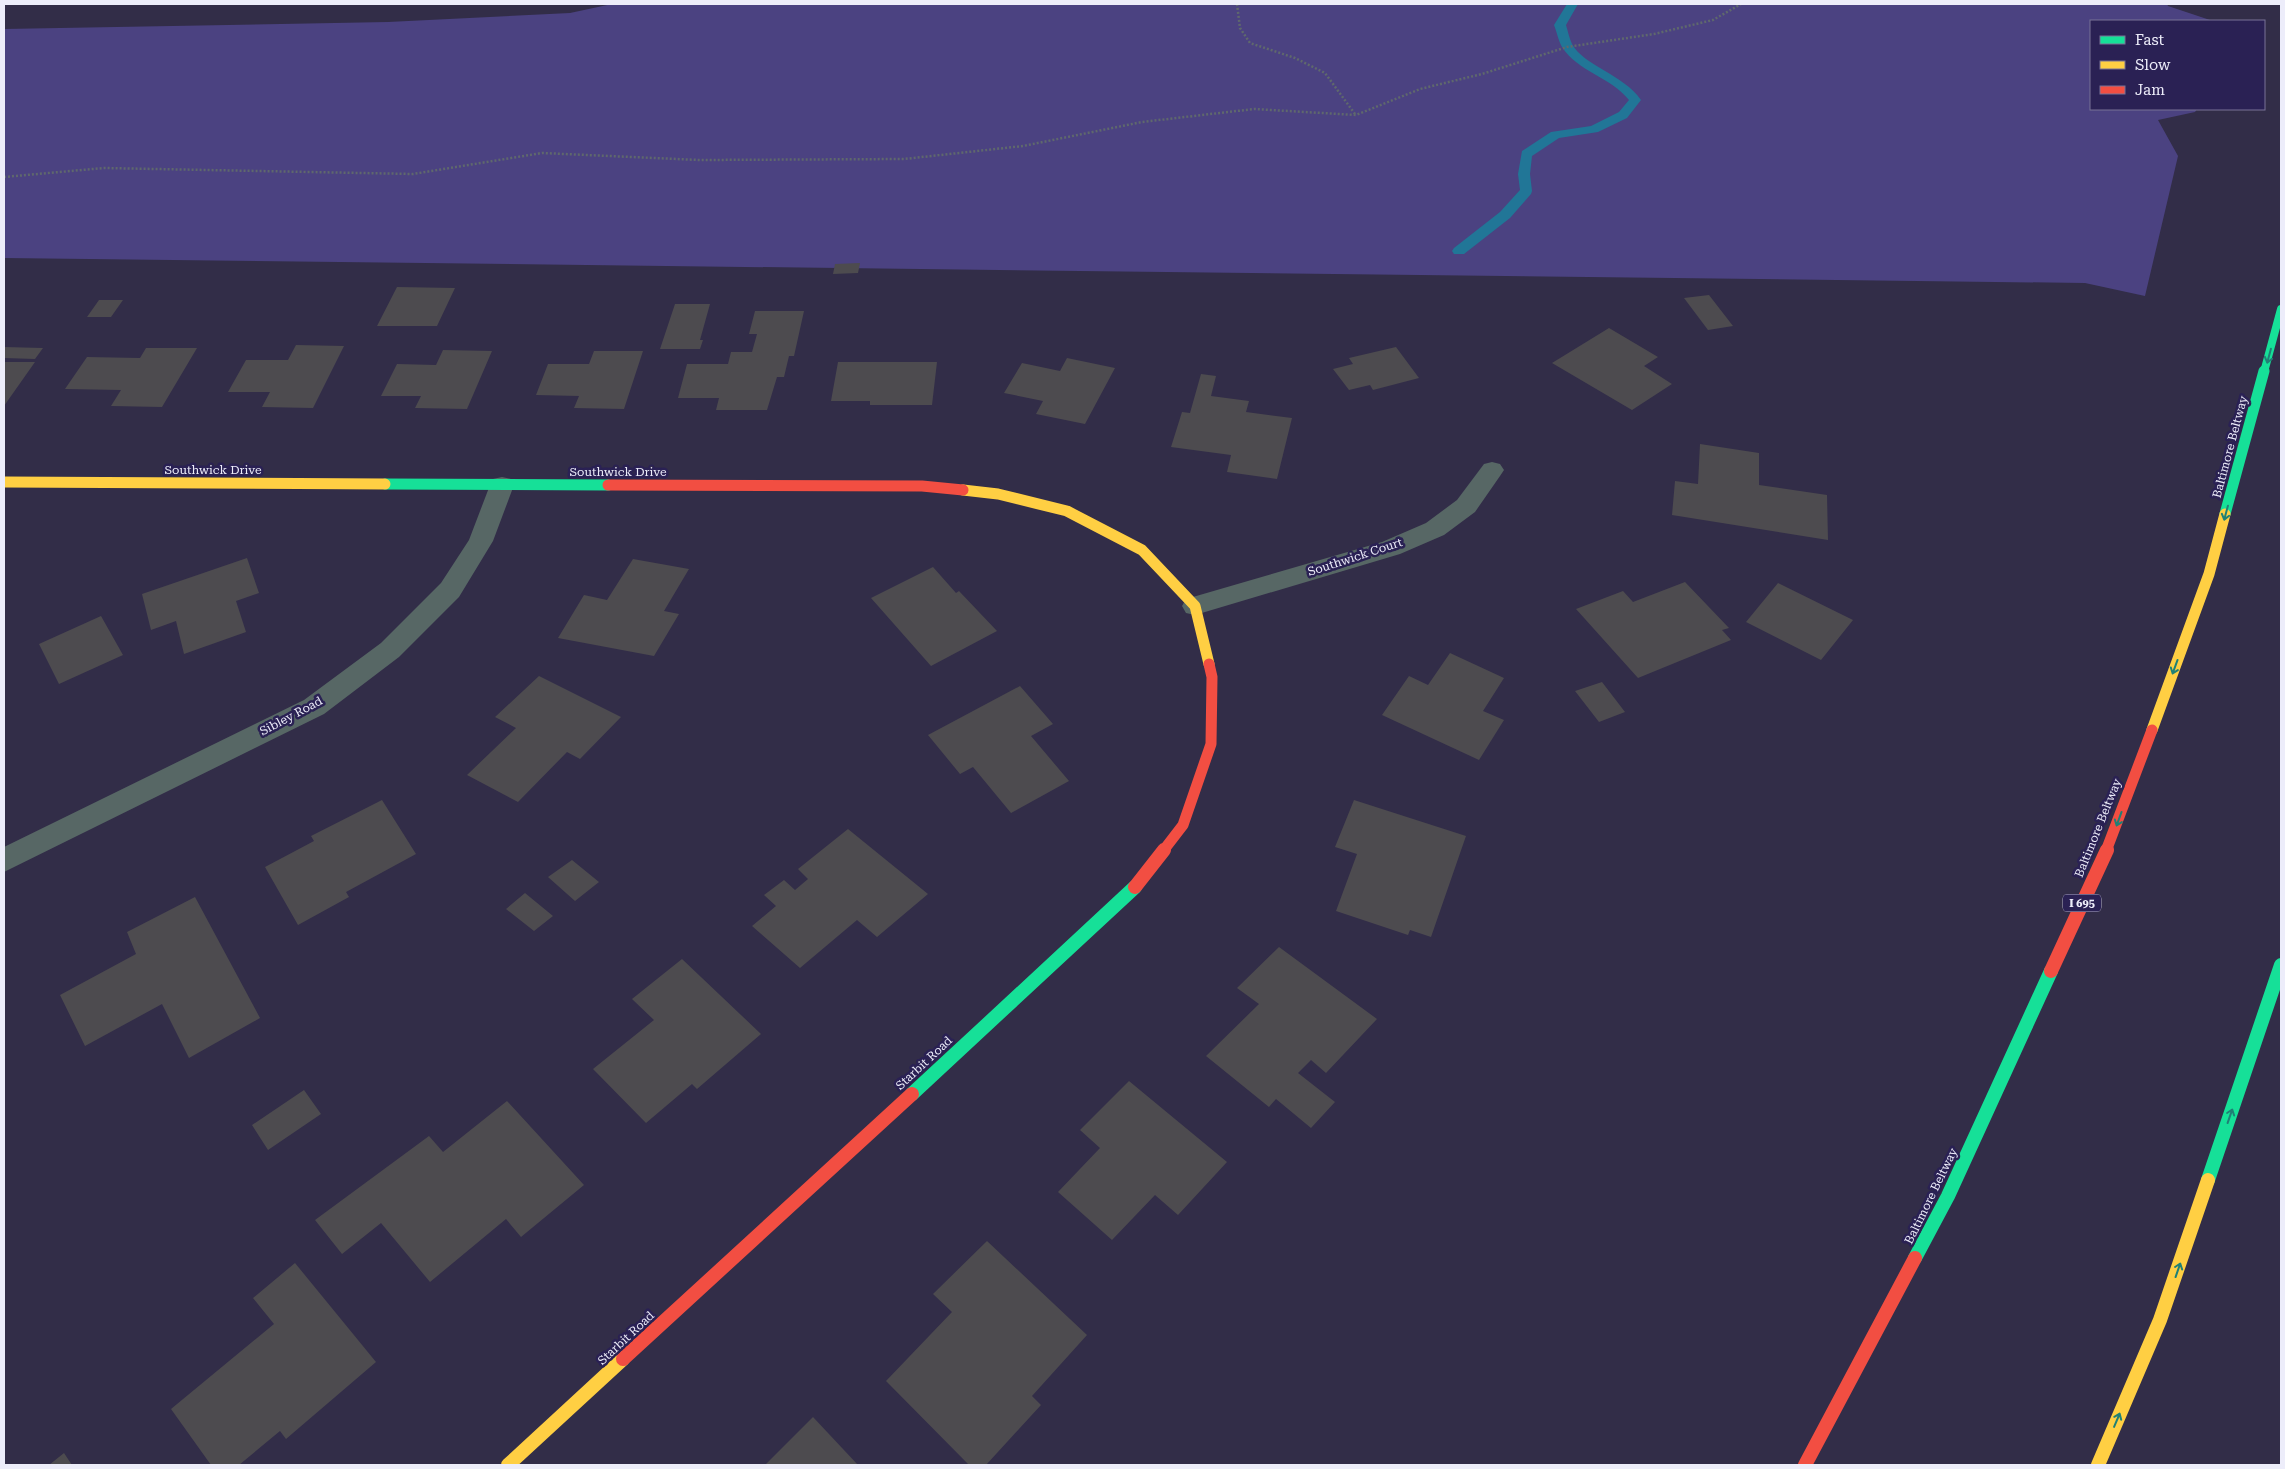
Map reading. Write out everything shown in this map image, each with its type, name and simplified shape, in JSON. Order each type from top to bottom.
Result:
[{"type":"main road","name":"Baltimore Beltway","points":[[1805,1465],[1948,1196],[2112,838],[2210,574],[2281,309]]},
{"type":"main road","name":"Southwick Drive","points":[[4,482],[922,486],[998,494],[1067,511],[1142,550],[1195,606]]},
{"type":"main road","name":"Starbit Road","points":[[508,1465],[1134,889],[1183,826],[1211,744],[1212,677],[1195,606]]},
{"type":"main road","points":[[2098,1465],[2160,1320],[2281,965]]},
{"type":"street","name":"Southwick Court","points":[[1195,606],[1391,548],[1435,529],[1466,506],[1492,470]]},
{"type":"street","name":"Sibley Road","points":[[4,860],[314,707],[390,650],[450,590],[481,541],[502,485]]},
{"type":"path","points":[[1236,4],[1240,28],[1250,42],[1295,58],[1325,73],[1356,115]]},
{"type":"path","points":[[4,177],[104,168],[413,174],[542,153],[699,160],[904,159],[1023,146],[1142,122],[1254,109],[1356,115],[1420,89],[1482,74],[1567,46],[1654,34],[1713,20],[1741,4]]},
{"type":"shaded area","points":[[612,4],[2167,4],[2168,6],[2210,20],[2090,20],[2090,110],[2196,110],[2195,112],[2158,120],[2178,156],[2145,296],[2085,283],[4,258],[4,29],[388,22],[570,13]]},
{"type":"building","points":[[860,263],[858,273],[833,274],[835,264]]},
{"type":"building","points":[[397,287],[455,288],[437,326],[377,326]]},
{"type":"building","points":[[1709,295],[1733,326],[1708,330],[1684,298]]},
{"type":"building","points":[[99,300],[123,300],[111,317],[87,317]]},
{"type":"building","points":[[675,304],[710,304],[700,340],[703,340],[700,349],[660,349]]},
{"type":"building","points":[[755,311],[804,311],[794,356],[789,356],[784,377],[777,377],[767,410],[716,410],[719,398],[678,398],[687,364],[728,364],[731,352],[752,352],[757,334],[749,334]]},
{"type":"building","points":[[1609,328],[1658,357],[1644,366],[1672,384],[1632,410],[1552,363]]},
{"type":"building","points":[[296,345],[344,346],[313,408],[262,407],[270,392],[228,392],[246,360],[288,360]]},
{"type":"building","points":[[4,347],[43,348],[35,359],[4,358]]},
{"type":"building","points":[[1396,347],[1419,378],[1373,390],[1370,385],[1349,390],[1333,369],[1353,364],[1349,358]]},
{"type":"building","points":[[146,348],[197,348],[162,407],[111,406],[121,390],[65,389],[87,357],[140,358]]},
{"type":"building","points":[[443,350],[492,351],[467,409],[415,408],[421,396],[381,396],[397,364],[436,365]]},
{"type":"building","points":[[594,351],[643,351],[624,409],[574,408],[579,396],[536,395],[548,364],[589,364]]},
{"type":"building","points":[[1067,358],[1115,368],[1085,424],[1036,414],[1043,401],[1004,393],[1022,363],[1060,371]]},
{"type":"building","points":[[4,362],[35,362],[4,406]]},
{"type":"building","points":[[838,362],[937,362],[932,405],[870,405],[870,401],[831,401]]},
{"type":"building","points":[[1201,374],[1216,376],[1211,396],[1249,401],[1246,412],[1292,418],[1277,479],[1227,472],[1231,455],[1171,447],[1182,412],[1190,413]]},
{"type":"building","points":[[1700,444],[1759,453],[1759,485],[1827,495],[1828,540],[1672,515],[1675,481],[1698,484]]},
{"type":"building","points":[[247,558],[259,593],[236,601],[246,632],[184,654],[176,621],[151,630],[142,594]]},
{"type":"building","points":[[633,559],[689,569],[664,611],[679,614],[654,656],[558,638],[584,595],[607,600]]},
{"type":"building","points":[[933,567],[956,593],[959,591],[997,631],[931,666],[871,598]]},
{"type":"building","points":[[1685,582],[1729,628],[1722,630],[1731,640],[1638,678],[1576,609],[1623,591],[1633,602]]},
{"type":"building","points":[[1778,583],[1853,620],[1821,660],[1746,622]]},
{"type":"building","points":[[101,616],[123,655],[59,684],[39,644]]},
{"type":"building","points":[[1450,653],[1504,678],[1483,711],[1504,720],[1479,760],[1382,715],[1409,676],[1428,685]]},
{"type":"building","points":[[539,676],[621,717],[580,759],[567,752],[518,802],[467,775],[516,728],[495,717]]},
{"type":"building","points":[[1602,682],[1625,712],[1599,722],[1575,691]]},
{"type":"building","points":[[1020,686],[1053,724],[1031,736],[1069,781],[1011,813],[973,767],[960,774],[928,735]]},
{"type":"building","points":[[382,800],[416,854],[346,892],[349,897],[298,925],[265,867],[314,841],[311,836]]},
{"type":"building","points":[[1354,800],[1466,836],[1431,937],[1410,930],[1408,935],[1336,911],[1357,854],[1335,847]]},
{"type":"building","points":[[848,829],[928,894],[877,937],[857,920],[800,968],[752,926],[776,906],[764,895],[784,880],[795,890],[808,879],[798,869]]},
{"type":"building","points":[[572,860],[599,882],[575,901],[548,877]]},
{"type":"building","points":[[525,893],[553,916],[534,931],[506,909]]},
{"type":"building","points":[[195,897],[260,1018],[189,1058],[162,1004],[85,1046],[60,995],[136,954],[127,932]]},
{"type":"building","points":[[1279,947],[1377,1019],[1326,1073],[1311,1060],[1298,1073],[1335,1102],[1311,1128],[1276,1099],[1269,1107],[1206,1056],[1259,1004],[1237,988]]},
{"type":"building","points":[[682,959],[761,1034],[697,1089],[692,1084],[646,1123],[593,1069],[654,1020],[632,999]]},
{"type":"building","points":[[1129,1081],[1227,1162],[1178,1215],[1155,1195],[1112,1240],[1058,1192],[1100,1148],[1080,1130]]},
{"type":"building","points":[[304,1090],[321,1114],[268,1150],[252,1125]]},
{"type":"building","points":[[507,1101],[584,1185],[521,1237],[506,1219],[430,1282],[381,1223],[342,1254],[315,1220],[429,1136],[443,1152]]},
{"type":"building","points":[[987,1241],[1087,1335],[1032,1396],[1041,1405],[986,1465],[969,1465],[886,1381],[952,1312],[933,1294]]},
{"type":"building","points":[[295,1263],[376,1362],[286,1439],[280,1431],[239,1465],[211,1465],[171,1409],[274,1324],[253,1298]]},
{"type":"building","points":[[813,1417],[858,1465],[765,1465]]},
{"type":"building","points":[[64,1453],[72,1465],[49,1465]]},
{"type":"waterway","points":[[1459,251],[1505,215],[1526,191],[1524,174],[1526,154],[1555,135],[1594,129],[1623,115],[1635,100],[1620,84],[1584,62],[1568,47],[1560,25],[1572,4]]},
{"type":"traffic: fast","points":[[2225,514],[2281,309]]},
{"type":"traffic: fast","points":[[385,484],[608,485]]},
{"type":"traffic: fast","points":[[912,1094],[1135,887]]},
{"type":"traffic: fast","points":[[2208,1180],[2281,965]]},
{"type":"traffic: fast","points":[[1915,1258],[1948,1196],[2051,971]]},
{"type":"traffic: slow","points":[[4,482],[385,484]]},
{"type":"traffic: slow","points":[[963,490],[998,494],[1067,511],[1142,550],[1195,606],[1209,664]]},
{"type":"traffic: slow","points":[[2152,730],[2209,574],[2225,514]]},
{"type":"traffic: slow","points":[[2098,1465],[2160,1320],[2208,1180]]},
{"type":"traffic: slow","points":[[508,1465],[623,1359]]},
{"type":"traffic: jam","points":[[608,485],[922,486],[963,490]]},
{"type":"traffic: jam","points":[[1135,887],[1183,825],[1211,744],[1212,677],[1209,664]]},
{"type":"traffic: jam","points":[[2051,971],[2112,838],[2152,730]]},
{"type":"traffic: jam","points":[[623,1359],[912,1094]]},
{"type":"traffic: jam","points":[[1805,1465],[1915,1258]]}]
